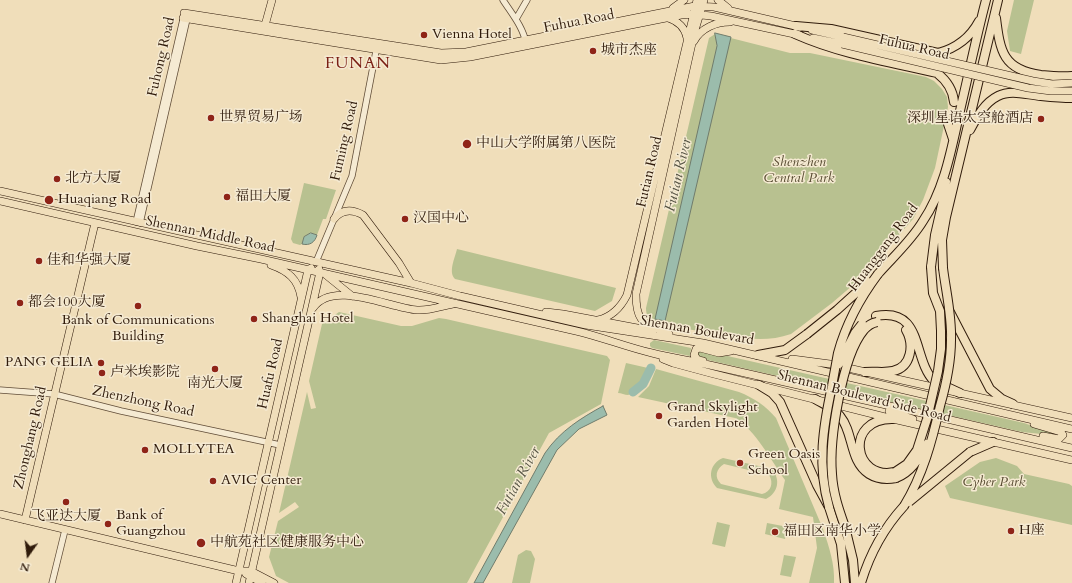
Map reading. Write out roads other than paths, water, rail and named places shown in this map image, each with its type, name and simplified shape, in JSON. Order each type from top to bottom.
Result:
[{"type":"highway","name":"Huanggang Road","points":[[845,583],[842,548],[829,507],[823,481],[822,452],[826,414],[838,354],[848,324],[862,298],[878,274],[924,221],[936,198],[954,140],[986,0]]},
{"type":"highway","points":[[861,583],[871,556],[881,536],[904,506],[913,490],[922,470],[935,431],[950,360],[951,340],[950,312],[943,268],[942,247],[944,227],[998,0]]},
{"type":"highway","points":[[995,10],[1001,47],[1010,63],[1016,68],[1027,72],[1050,76],[1072,76]]},
{"type":"highway","points":[[796,30],[831,29],[938,53],[956,47],[962,43],[970,34],[982,15]]},
{"type":"highway","points":[[796,30],[814,42],[937,73],[951,92],[954,102]]},
{"type":"highway","points":[[925,71],[930,69],[934,64],[934,58],[931,52]]},
{"type":"highway","points":[[1022,94],[1017,90],[1014,81],[1020,74],[1027,72]]},
{"type":"highway","points":[[965,139],[980,114],[997,96],[1009,93],[1053,98],[1072,98]]},
{"type":"highway","points":[[948,124],[954,140]]},
{"type":"highway","points":[[893,419],[878,420],[870,424],[862,435],[860,450],[865,462],[871,468],[885,474],[895,475],[908,464],[919,445],[931,406],[938,371],[941,349],[940,312],[933,293],[931,267],[933,243],[944,196],[946,169]]},
{"type":"highway","points":[[758,355],[785,350],[837,310],[878,274]]},
{"type":"highway","points":[[950,312],[993,393],[1013,404]]},
{"type":"highway","points":[[836,369],[858,329],[866,321],[891,315],[904,321],[913,332],[926,371],[934,382],[960,393]]},
{"type":"highway","points":[[855,583],[853,560],[837,502],[832,476],[831,451],[841,387],[851,356],[865,329],[877,319],[893,321],[906,329],[910,339],[911,350],[910,355],[904,364],[896,371],[865,372]]},
{"type":"highway","points":[[759,385],[775,395],[782,407],[817,485],[829,507]]},
{"type":"highway","points":[[815,398],[840,416],[845,425],[857,460],[863,469],[872,476],[881,479],[904,474],[914,464],[935,431]]},
{"type":"highway","points":[[904,506],[970,452],[993,442]]},
{"type":"main road","points":[[264,28],[272,0]]},
{"type":"main road","points":[[668,11],[676,7],[684,0]]},
{"type":"main road","points":[[718,0],[734,12]]},
{"type":"main road","name":"Fuhua Road","points":[[526,43],[700,3],[796,30],[1028,88],[1051,91],[1072,91]]},
{"type":"main road","name":"Futian Road","points":[[598,320],[607,317],[614,312],[621,305],[627,295],[687,40],[700,3]]},
{"type":"main road","name":"Fuhua Road","points":[[185,17],[264,28],[377,47],[435,53],[466,52],[696,14],[796,30]]},
{"type":"main road","name":"Futian Road","points":[[669,334],[641,320],[637,309],[636,294],[691,47],[696,14]]},
{"type":"main road","points":[[665,18],[680,25],[687,40]]},
{"type":"main road","points":[[691,47],[699,34],[711,26],[737,21]]},
{"type":"main road","name":"Fuhua Road","points":[[842,41],[1033,81],[1052,84],[1072,83]]},
{"type":"main road","name":"Shennan Middle Road","points":[[0,191],[316,262]]},
{"type":"main road","name":"Shennan Middle Road","points":[[0,201],[197,246],[261,258],[320,272]]},
{"type":"main road","points":[[334,219],[340,213],[347,210],[352,210],[363,214],[399,263],[411,283]]},
{"type":"main road","name":"Zhonghang Road","points":[[25,520],[95,223]]},
{"type":"main road","points":[[261,258],[269,264],[283,269],[293,277],[299,288],[301,297],[300,304]]},
{"type":"main road","points":[[308,270],[316,262],[320,272],[331,278],[353,296]]},
{"type":"main road","name":"Shennan Boulevard","points":[[316,262],[586,325],[682,340],[758,355],[1072,429]]},
{"type":"main road","name":"Huafu Road","points":[[236,583],[308,270]]},
{"type":"main road","name":"Shennan Boulevard","points":[[320,272],[588,333],[652,353],[1072,448]]},
{"type":"main road","name":"Huafu Road","points":[[250,577],[320,272]]},
{"type":"main road","points":[[312,310],[321,300],[330,296],[342,295],[418,310],[432,310],[448,305],[459,304]]},
{"type":"main road","points":[[535,313],[555,313],[598,320],[669,334],[682,340]]},
{"type":"main road","points":[[712,366],[695,357],[694,351],[700,348],[719,352],[735,350]]},
{"type":"main road","name":"Shennan Boulevard Side Road","points":[[652,353],[673,363],[815,398],[935,431],[993,442],[1072,460]]},
{"type":"main road","name":"Shennan Boulevard Side Road","points":[[758,355],[830,364],[1072,418]]},
{"type":"main road","points":[[863,401],[935,431]]},
{"type":"main road","points":[[1016,435],[1035,435],[1059,439],[1063,435],[1061,432],[1038,426],[1020,417]]},
{"type":"main road","points":[[0,514],[239,571],[262,583]]},
{"type":"main road","points":[[250,577],[274,583]]},
{"type":"street","points":[[503,0],[516,19],[526,43]]},
{"type":"street","points":[[516,19],[527,0]]},
{"type":"street","name":"Fuhong Road","points":[[138,222],[185,17]]},
{"type":"street","name":"Fuming Road","points":[[316,262],[353,172],[377,47]]},
{"type":"street","name":"Zhenzhong Road","points":[[0,390],[54,394],[122,411],[280,445]]},
{"type":"street","points":[[52,583],[65,530]]},
{"type":"waterway","name":"Futian River","points":[[633,392],[643,384],[651,368]]},
{"type":"place","name":"Vienna Hotel","points":[[424,35]]},
{"type":"place","name":"城市杰座","points":[[593,51]]},
{"type":"place","name":"世界贸易广场","points":[[211,118]]},
{"type":"place","name":"深圳星语太空舱酒店","points":[[1041,119]]},
{"type":"place","name":"中山大学附属第八医院","points":[[467,144]]},
{"type":"place","name":"北方大厦","points":[[57,179]]},
{"type":"place","name":"福田大厦","points":[[227,197]]},
{"type":"place","name":"Huaqiang Road","points":[[49,200]]},
{"type":"place","name":"汉国中心","points":[[405,219]]},
{"type":"place","name":"佳和华强大厦","points":[[39,261]]},
{"type":"place","name":"都会100大厦","points":[[20,303]]},
{"type":"place","name":"Bank of Communications Building","points":[[138,306]]},
{"type":"place","name":"Shanghai Hotel","points":[[254,319]]},
{"type":"place","name":"PANG GELIA","points":[[101,363]]},
{"type":"place","name":"南光大厦","points":[[215,369]]},
{"type":"place","name":"卢米埃影院","points":[[102,373]]},
{"type":"place","name":"Grand Skylight Garden Hotel","points":[[659,416]]},
{"type":"place","name":"MOLLYTEA","points":[[145,450]]},
{"type":"place","name":"Green Oasis School","points":[[740,463]]},
{"type":"place","name":"AVIC Center","points":[[213,481]]},
{"type":"place","name":"飞亚达大厦","points":[[66,502]]},
{"type":"place","name":"Bank of Guangzhou","points":[[108,524]]},
{"type":"place","name":"H座","points":[[1011,531]]},
{"type":"place","name":"福田区南华小学","points":[[775,532]]},
{"type":"place","name":"中航苑社区健康服务中心","points":[[201,543]]},
{"type":"district","name":"FUNAN","points":[[358,64]]},
{"type":"park label","name":"Shenzhen Central Park","points":[[799,172]]},
{"type":"park label","name":"Cyber Park","points":[[994,483]]}]
